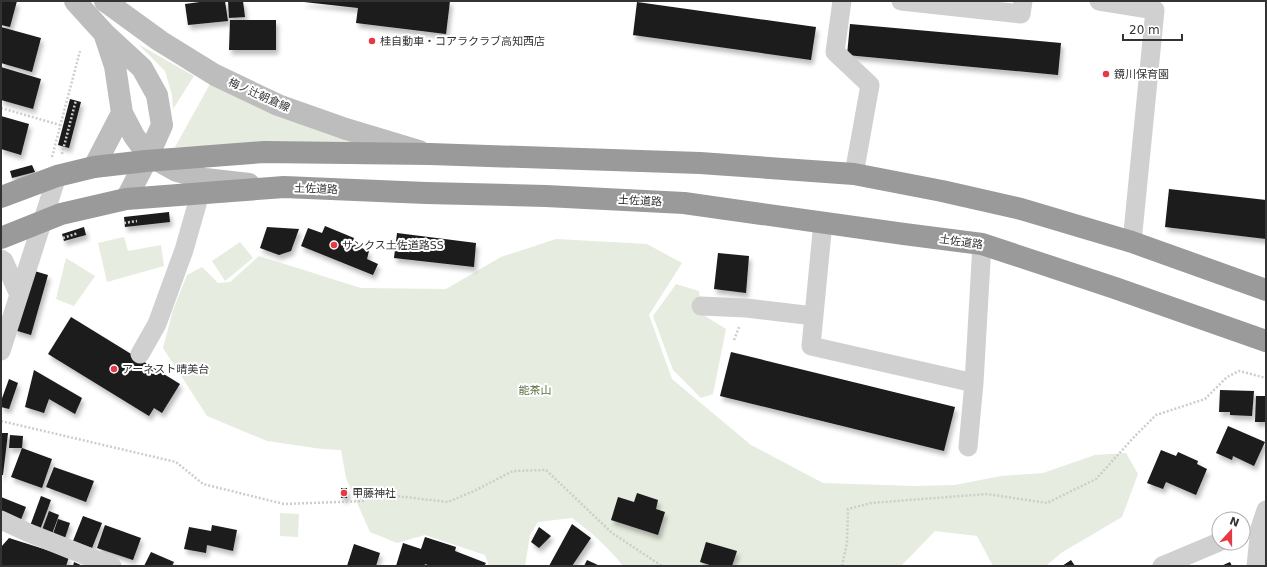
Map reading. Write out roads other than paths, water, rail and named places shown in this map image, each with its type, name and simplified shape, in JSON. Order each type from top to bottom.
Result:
[{"type":"highway","points":[[1,197],[54,169],[94,167],[151,159],[264,152],[430,154],[700,163],[854,174],[942,191],[1021,210],[1132,242],[1266,290]]},
{"type":"highway","name":"土佐道路","points":[[6,233],[42,222],[61,214],[126,199],[284,188],[546,196],[684,203],[982,244],[1115,288],[1266,341]]},
{"type":"main road","points":[[75,1],[104,33],[142,68],[157,95],[162,125],[151,159],[126,199]]},
{"type":"main road","name":"梅ノ辻朝倉線","points":[[105,1],[160,41],[215,75],[278,105],[346,129],[430,154]]},
{"type":"main road","points":[[104,33],[115,66],[122,114],[134,136],[151,159],[177,171],[205,179],[284,188]]},
{"type":"main road","points":[[94,167],[122,114]]},
{"type":"street","points":[[842,1],[835,52],[870,85],[854,174]]},
{"type":"street","points":[[901,1],[1021,14],[1023,1]]},
{"type":"street","points":[[1099,1],[1145,5],[1155,10],[1132,242]]},
{"type":"street","points":[[1,351],[32,257],[42,222],[54,169]]},
{"type":"street","points":[[140,354],[157,324],[184,250],[200,194]]},
{"type":"street","points":[[823,222],[811,346],[974,383]]},
{"type":"street","points":[[6,233],[26,243],[32,257]]},
{"type":"street","points":[[968,447],[974,383],[982,244]]},
{"type":"street","points":[[1,259],[4,261],[19,295]]},
{"type":"street","points":[[701,306],[746,308],[814,316]]},
{"type":"street","points":[[1256,566],[1251,531],[1266,510]]},
{"type":"street","points":[[1,520],[29,533],[112,566]]},
{"type":"street","points":[[1162,566],[1211,545]]},
{"type":"place","name":"桂自動車・コアラクラブ高知西店","points":[[372,41]]},
{"type":"place","name":"鏡川保育園","points":[[1106,74]]},
{"type":"place","name":"サンクス土佐道路SS","points":[[334,245]]},
{"type":"place","name":"アーネスト晴美台","points":[[114,369]]},
{"type":"place","name":"甲藤神社","points":[[344,493]]},
{"type":"park label","name":"能茶山","points":[[535,390]]}]
